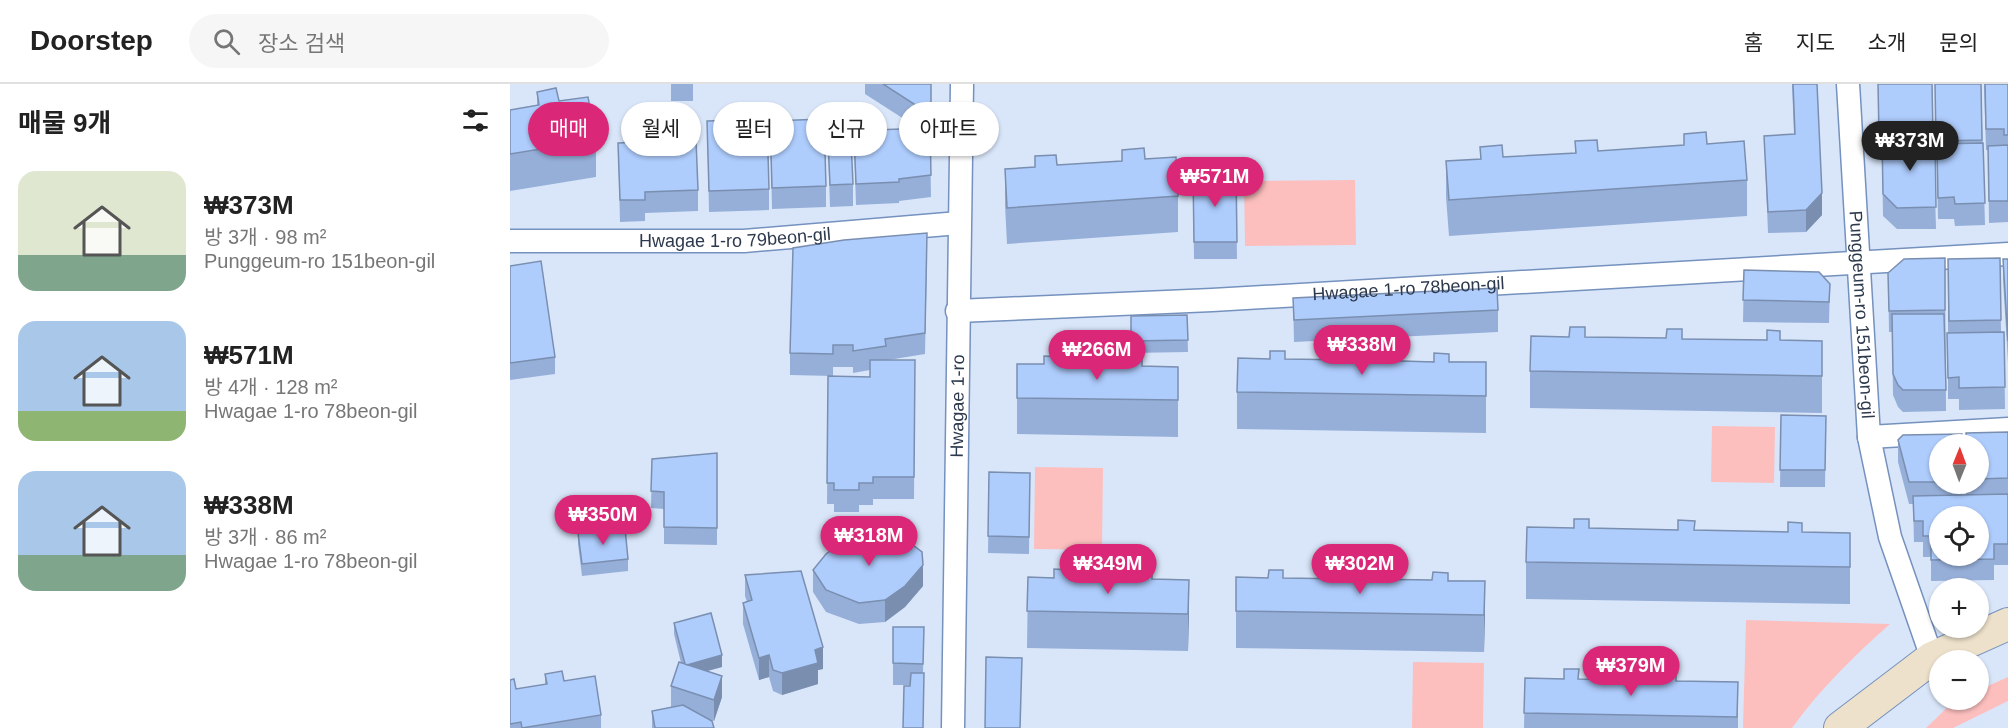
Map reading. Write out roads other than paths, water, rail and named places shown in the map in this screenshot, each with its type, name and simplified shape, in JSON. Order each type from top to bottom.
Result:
[{"type":"street","name":"Hwagae 1-ro","points":[[953,728],[957,311],[962,84]]},
{"type":"street","name":"Punggeum-ro 151beon-gil","points":[[1848,84],[1859,262],[1859,317],[1869,437],[1890,537],[1929,650]]},
{"type":"street","name":"Hwagae 1-ro 79beon-gil","points":[[510,241],[744,241],[959,223]]},
{"type":"street","name":"Hwagae 1-ro 78beon-gil","points":[[957,311],[1399,290],[2008,254]]},
{"type":"street","name":"Punggeum-ro 151beon-gil","points":[[1869,437],[2008,429]]},
{"type":"street","points":[[1950,650],[2008,624]]},
{"type":"street","points":[[1840,728],[1929,660]]}]
